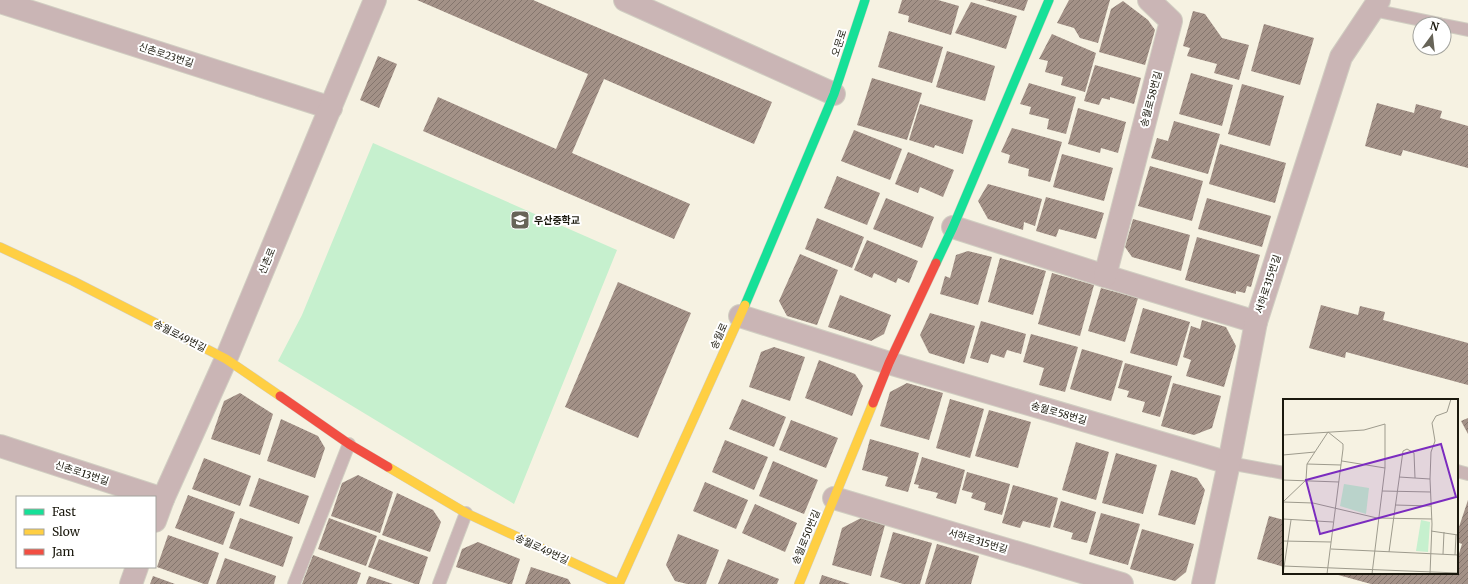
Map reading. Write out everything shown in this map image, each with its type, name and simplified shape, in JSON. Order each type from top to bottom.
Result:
[{"type":"street","name":"신촌로","points":[[156,518],[163,499],[226,359],[375,0]]},
{"type":"street","points":[[625,0],[834,94]]},
{"type":"street","name":"오문로","points":[[834,94],[865,0]]},
{"type":"street","points":[[834,498],[889,363],[953,227],[1049,0]]},
{"type":"street","name":"송월로58번길","points":[[1105,276],[1172,21],[1149,0]]},
{"type":"street","name":"신촌로23번길","points":[[1,1],[331,108]]},
{"type":"street","name":"서하로315번길","points":[[1203,584],[1229,463],[1256,322],[1341,57],[1376,5]]},
{"type":"street","name":"송월로","points":[[619,584],[740,316],[834,94]]},
{"type":"street","points":[[953,227],[1105,276],[1256,322]]},
{"type":"street","name":"송월로49번길","points":[[0,247],[73,281],[226,359],[349,444],[466,513],[619,584]]},
{"type":"street","name":"송월로58번길","points":[[740,316],[889,363],[1229,463]]},
{"type":"street","name":"신촌로13번길","points":[[0,446],[154,496]]},
{"type":"street","name":"신촌로13번길","points":[[156,497],[163,499]]},
{"type":"street","name":"서하로315번길","points":[[834,498],[1122,584]]},
{"type":"street","name":"송월로50번길","points":[[799,584],[834,498]]},
{"type":"street","points":[[131,584],[137,568]]},
{"type":"lane","points":[[1376,5],[1413,16]]},
{"type":"lane","points":[[1452,27],[1468,30]]},
{"type":"lane","points":[[294,584],[349,444]]},
{"type":"lane","points":[[1229,463],[1283,473]]},
{"type":"lane","points":[[1458,471],[1468,474]]},
{"type":"lane","points":[[439,584],[466,513]]},
{"type":"green space","points":[[373,143],[617,250],[514,504],[278,361],[302,315]]},
{"type":"building","points":[[417,0],[533,0],[772,102],[754,144],[604,79],[572,153],[690,204],[674,239],[423,131],[438,97],[556,149],[588,74]]},
{"type":"building","points":[[902,0],[938,0],[959,6],[951,35],[908,22],[909,16],[898,13]]},
{"type":"building","points":[[985,0],[1028,0],[1024,11]]},
{"type":"building","points":[[1069,0],[1110,0],[1098,43],[1080,38],[1074,28],[1057,23]]},
{"type":"building","points":[[1123,1],[1148,20],[1155,30],[1145,65],[1099,52],[1111,9]]},
{"type":"building","points":[[971,2],[1017,16],[1006,49],[955,33]]},
{"type":"building","points":[[1193,11],[1205,14],[1222,38],[1249,45],[1239,80],[1214,73],[1217,64],[1187,56],[1190,48],[1183,46]]},
{"type":"building","points":[[1264,24],[1314,38],[1300,85],[1251,71]]},
{"type":"building","points":[[889,31],[943,47],[932,83],[878,67]]},
{"type":"building","points":[[1052,34],[1096,53],[1085,92],[1061,85],[1063,77],[1045,72],[1048,61],[1039,59]]},
{"type":"building","points":[[947,51],[995,66],[985,101],[936,87]]},
{"type":"building","points":[[378,56],[397,64],[379,108],[360,100]]},
{"type":"building","points":[[1095,65],[1141,78],[1134,104],[1110,97],[1110,100],[1102,98],[1099,105],[1084,101]]},
{"type":"building","points":[[1191,73],[1233,85],[1222,126],[1179,114]]},
{"type":"building","points":[[872,78],[922,93],[907,140],[857,125]]},
{"type":"building","points":[[1029,83],[1076,97],[1066,134],[1047,129],[1049,119],[1029,114],[1031,107],[1020,104]]},
{"type":"building","points":[[1242,84],[1284,96],[1270,146],[1228,134]]},
{"type":"building","points":[[1377,103],[1414,113],[1416,104],[1442,111],[1440,118],[1468,126],[1468,168],[1403,150],[1401,156],[1365,146]]},
{"type":"building","points":[[920,104],[973,120],[963,154],[935,145],[934,148],[909,140]]},
{"type":"building","points":[[1078,108],[1126,122],[1118,153],[1101,148],[1100,153],[1068,144]]},
{"type":"building","points":[[1174,121],[1220,134],[1208,174],[1151,158],[1157,138],[1168,141]]},
{"type":"building","points":[[1012,128],[1062,142],[1050,182],[1028,176],[1029,169],[1008,163],[1010,155],[1001,152]]},
{"type":"building","points":[[854,130],[902,149],[890,180],[841,161]]},
{"type":"building","points":[[1220,144],[1286,163],[1275,203],[1209,184]]},
{"type":"building","points":[[908,152],[954,170],[943,197],[920,187],[918,193],[895,184]]},
{"type":"building","points":[[1062,154],[1113,168],[1104,201],[1053,187]]},
{"type":"building","points":[[1150,166],[1203,181],[1192,221],[1138,206]]},
{"type":"building","points":[[837,176],[880,193],[867,225],[824,208]]},
{"type":"building","points":[[988,184],[1042,199],[1035,226],[1024,222],[1023,230],[988,219],[978,201]]},
{"type":"building","points":[[1046,197],[1104,213],[1096,239],[1059,229],[1056,237],[1036,231]]},
{"type":"building","points":[[886,198],[934,217],[922,248],[873,229]]},
{"type":"building","points":[[1207,198],[1271,216],[1262,247],[1198,229]]},
{"type":"building","points":[[817,218],[864,237],[852,268],[805,249]]},
{"type":"building","points":[[1133,219],[1190,235],[1181,271],[1132,257],[1125,247]]},
{"type":"building","points":[[1197,237],[1260,255],[1251,287],[1247,286],[1245,293],[1236,291],[1236,294],[1185,280]]},
{"type":"building","points":[[867,240],[918,261],[909,283],[898,278],[896,283],[874,273],[872,278],[854,270]]},
{"type":"building","points":[[968,251],[992,257],[978,305],[940,294],[945,276],[950,278],[956,255]]},
{"type":"building","points":[[800,254],[838,270],[817,325],[787,316],[779,301]]},
{"type":"building","points":[[1000,258],[1046,271],[1033,315],[988,302]]},
{"type":"building","points":[[1052,273],[1094,285],[1080,336],[1038,324]]},
{"type":"building","points":[[618,282],[691,313],[638,438],[565,407]]},
{"type":"building","points":[[1101,288],[1138,298],[1125,342],[1088,331]]},
{"type":"building","points":[[840,295],[891,315],[884,334],[871,341],[828,327]]},
{"type":"building","points":[[1321,305],[1358,315],[1360,306],[1385,312],[1383,320],[1468,343],[1468,385],[1346,352],[1345,358],[1309,348]]},
{"type":"building","points":[[1143,308],[1190,322],[1177,366],[1130,353]]},
{"type":"building","points":[[930,313],[975,326],[964,364],[929,353],[920,335]]},
{"type":"building","points":[[1202,320],[1226,327],[1236,346],[1224,387],[1186,376],[1191,360],[1183,357],[1191,326],[1200,329]]},
{"type":"building","points":[[981,321],[1026,334],[1021,354],[1007,350],[1004,358],[991,354],[988,363],[970,358]]},
{"type":"building","points":[[1031,334],[1078,347],[1065,392],[1039,385],[1044,368],[1023,362]]},
{"type":"building","points":[[774,347],[805,357],[790,401],[749,387],[761,352]]},
{"type":"building","points":[[1082,349],[1123,361],[1111,401],[1070,389]]},
{"type":"building","points":[[819,360],[855,374],[863,386],[852,416],[805,398]]},
{"type":"building","points":[[1125,363],[1172,376],[1160,417],[1142,412],[1145,402],[1127,397],[1129,391],[1118,388]]},
{"type":"building","points":[[907,383],[943,393],[929,440],[880,426],[890,392]]},
{"type":"building","points":[[1173,383],[1221,396],[1212,428],[1194,435],[1161,426]]},
{"type":"building","points":[[240,393],[273,414],[260,455],[211,439],[224,401]]},
{"type":"building","points":[[742,399],[786,417],[774,447],[729,429]]},
{"type":"building","points":[[950,399],[984,409],[970,458],[936,448]]},
{"type":"building","points":[[989,410],[1031,422],[1018,468],[975,456]]},
{"type":"building","points":[[1468,418],[1468,434],[1461,421]]},
{"type":"building","points":[[281,419],[318,436],[325,448],[315,478],[267,461]]},
{"type":"building","points":[[791,420],[838,438],[826,468],[779,450]]},
{"type":"building","points":[[870,439],[919,453],[908,492],[885,486],[888,477],[862,470]]},
{"type":"building","points":[[725,440],[768,457],[754,490],[712,472]]},
{"type":"building","points":[[1076,442],[1109,452],[1096,500],[1062,490]]},
{"type":"building","points":[[1116,453],[1157,465],[1143,514],[1102,503]]},
{"type":"building","points":[[922,457],[965,470],[956,504],[936,498],[938,493],[918,488],[919,485],[914,484]]},
{"type":"building","points":[[204,458],[251,476],[240,506],[192,489]]},
{"type":"building","points":[[773,461],[818,480],[804,514],[759,496]]},
{"type":"building","points":[[1171,470],[1197,478],[1205,490],[1195,525],[1158,515]]},
{"type":"building","points":[[967,472],[1010,484],[1002,515],[984,510],[986,503],[971,498],[973,493],[962,490]]},
{"type":"building","points":[[358,475],[393,492],[380,533],[331,516],[342,483]]},
{"type":"building","points":[[259,478],[309,496],[299,524],[249,506]]},
{"type":"building","points":[[705,482],[748,500],[736,529],[693,511]]},
{"type":"building","points":[[1013,485],[1058,498],[1050,528],[1023,521],[1020,528],[1002,523]]},
{"type":"building","points":[[397,493],[433,510],[441,522],[430,552],[382,535]]},
{"type":"building","points":[[188,495],[235,512],[223,545],[175,528]]},
{"type":"building","points":[[1468,500],[1468,584],[1371,584],[1335,574],[1458,574],[1458,557],[1462,544],[1458,542],[1458,530]]},
{"type":"building","points":[[1061,501],[1096,512],[1087,543],[1071,539],[1073,533],[1053,527]]},
{"type":"building","points":[[755,504],[797,523],[785,552],[742,533]]},
{"type":"building","points":[[1101,513],[1140,524],[1128,565],[1089,554]]},
{"type":"building","points":[[1269,516],[1283,520],[1283,567],[1257,559]]},
{"type":"building","points":[[240,518],[293,537],[283,567],[229,548]]},
{"type":"building","points":[[329,518],[377,536],[366,566],[318,549]]},
{"type":"building","points":[[861,518],[885,525],[871,576],[832,565],[842,528]]},
{"type":"building","points":[[1142,529],[1194,544],[1186,572],[1175,581],[1130,569]]},
{"type":"building","points":[[893,532],[932,543],[920,584],[903,584],[880,577]]},
{"type":"building","points":[[678,534],[719,550],[706,584],[687,584],[675,581],[666,565]]},
{"type":"building","points":[[168,535],[219,553],[208,584],[204,584],[157,567]]},
{"type":"building","points":[[379,539],[428,557],[419,584],[415,584],[368,567]]},
{"type":"building","points":[[478,542],[520,559],[512,584],[456,567],[462,549]]},
{"type":"building","points":[[937,544],[979,556],[971,584],[925,584]]},
{"type":"building","points":[[313,555],[361,573],[357,584],[302,584]]},
{"type":"building","points":[[225,558],[276,576],[274,584],[216,584]]},
{"type":"building","points":[[728,559],[779,579],[777,584],[718,584]]},
{"type":"building","points":[[531,567],[568,579],[571,584],[525,584]]},
{"type":"building","points":[[822,575],[850,584],[819,584]]},
{"type":"building","points":[[153,576],[175,584],[150,584]]},
{"type":"building","points":[[369,576],[393,584],[366,584]]},
{"type":"traffic: fast","points":[[745,305],[834,94],[865,0]]},
{"type":"traffic: fast","points":[[936,263],[953,227],[1049,0]]},
{"type":"traffic: slow","points":[[0,247],[73,281],[226,359],[280,396]]},
{"type":"traffic: slow","points":[[619,584],[745,305]]},
{"type":"traffic: slow","points":[[799,584],[873,403]]},
{"type":"traffic: slow","points":[[388,467],[466,513],[619,584]]},
{"type":"traffic: jam","points":[[873,403],[889,363],[936,263]]},
{"type":"traffic: jam","points":[[280,396],[349,444],[388,467]]},
{"type":"place","name":"우산중학교","points":[[520,220]]}]
